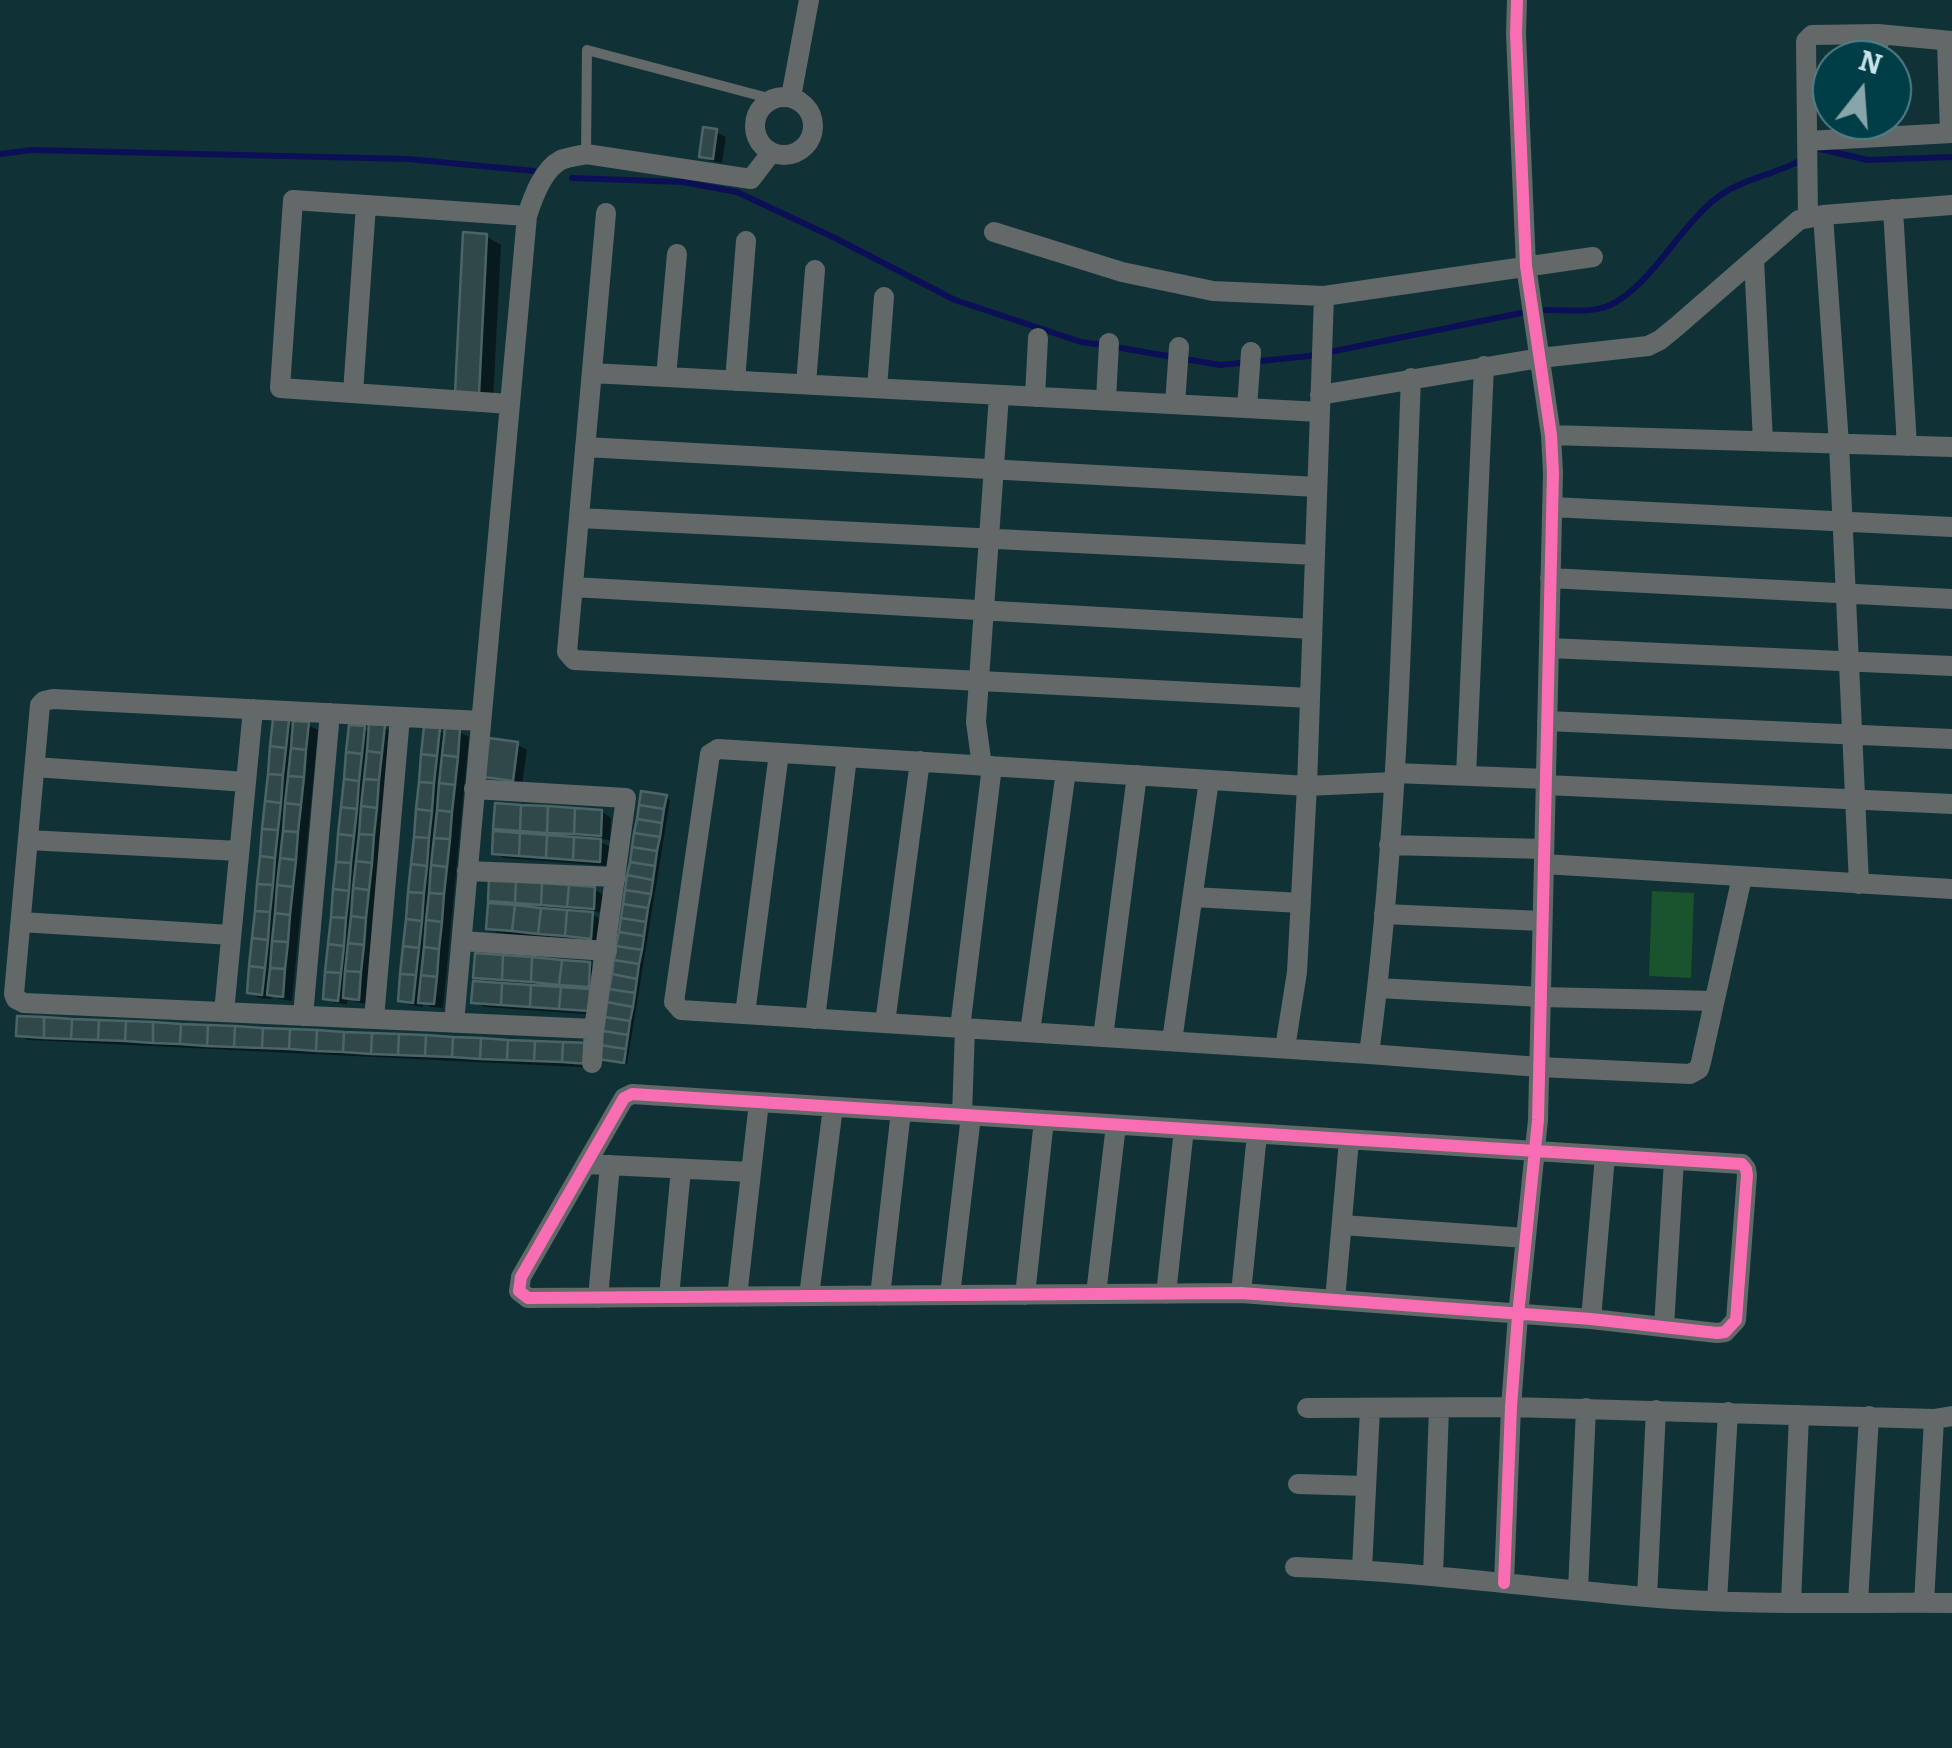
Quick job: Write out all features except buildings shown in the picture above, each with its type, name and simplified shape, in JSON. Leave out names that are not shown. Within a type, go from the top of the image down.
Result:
[{"type":"street","points":[[781,98],[807,107],[814,126],[808,144],[800,151],[781,155],[758,140],[754,121],[758,112],[781,98],[809,0]]},
{"type":"street","points":[[1504,1584],[1510,1407],[1535,1151],[1539,1067],[1552,507],[1551,434],[1526,266],[1517,0]]},
{"type":"street","points":[[1878,34],[1878,40]]},
{"type":"street","points":[[1859,884],[1839,444],[1807,141],[1806,41],[1812,35],[1878,34],[1950,42],[1951,133],[1912,130]]},
{"type":"street","points":[[1807,141],[1813,140]]},
{"type":"street","points":[[454,1023],[532,199],[560,160],[586,154],[751,180],[772,152]]},
{"type":"street","points":[[510,404],[280,388],[292,200],[528,216]]},
{"type":"street","points":[[592,373],[1247,408],[1320,403],[1410,378],[1648,346],[1676,327],[1799,220],[1952,204]]},
{"type":"street","points":[[354,393],[366,205]]},
{"type":"street","points":[[1893,209],[1907,446]]},
{"type":"street","points":[[606,213],[567,652],[574,660],[1310,698]]},
{"type":"street","points":[[994,232],[1122,272],[1213,291],[1324,296],[1593,256]]},
{"type":"street","points":[[735,380],[746,241]]},
{"type":"street","points":[[666,377],[677,254]]},
{"type":"street","points":[[1754,259],[1763,442]]},
{"type":"street","points":[[806,384],[815,270]]},
{"type":"street","points":[[877,388],[884,296]]},
{"type":"street","points":[[1286,1048],[1296,972],[1307,786],[1324,296]]},
{"type":"street","points":[[1035,396],[1038,338]]},
{"type":"street","points":[[1106,400],[1110,343]]},
{"type":"street","points":[[1175,404],[1179,348]]},
{"type":"street","points":[[1247,408],[1251,352]]},
{"type":"street","points":[[1466,776],[1484,366]]},
{"type":"street","points":[[1370,1054],[1394,778],[1410,378]]},
{"type":"street","points":[[950,1296],[966,1115],[962,1028],[987,766],[976,722],[999,394]]},
{"type":"street","points":[[1551,434],[1952,448]]},
{"type":"street","points":[[585,447],[1317,486]]},
{"type":"street","points":[[1552,507],[1952,527]]},
{"type":"street","points":[[579,518],[1315,555]]},
{"type":"street","points":[[1550,578],[1952,599]]},
{"type":"street","points":[[572,587],[1312,629]]},
{"type":"street","points":[[1549,648],[1952,666]]},
{"type":"street","points":[[481,720],[44,701],[40,705],[14,994],[24,1003],[594,1030]]},
{"type":"street","points":[[224,1012],[253,709]]},
{"type":"street","points":[[302,1016],[330,713]]},
{"type":"street","points":[[374,1019],[400,716]]},
{"type":"street","points":[[1547,721],[1952,739]]},
{"type":"street","points":[[1742,877],[1701,1062],[1695,1072],[1539,1067],[681,1010],[674,1002],[710,754],[718,748],[1307,786],[1466,776],[1952,804]]},
{"type":"street","points":[[746,1014],[778,752]]},
{"type":"street","points":[[815,1019],[847,757]]},
{"type":"street","points":[[885,1023],[920,762]]},
{"type":"street","points":[[34,767],[246,782]]},
{"type":"street","points":[[1030,1032],[1066,771]]},
{"type":"street","points":[[1102,1037],[1137,775]]},
{"type":"street","points":[[1172,1042],[1209,780]]},
{"type":"street","points":[[474,789],[626,798],[592,1063]]},
{"type":"street","points":[[28,840],[239,851]]},
{"type":"street","points":[[1389,845],[1742,877],[1952,889]]},
{"type":"street","points":[[467,870],[616,876]]},
{"type":"street","points":[[1192,897],[1300,902]]},
{"type":"street","points":[[1384,914],[1542,922]]},
{"type":"street","points":[[21,922],[232,935]]},
{"type":"street","points":[[462,941],[606,951]]},
{"type":"street","points":[[1378,988],[1714,1001]]},
{"type":"street","points":[[628,1096],[966,1115],[1742,1164],[1746,1175],[1736,1320],[1725,1332],[1241,1293],[528,1298],[519,1291],[520,1277],[628,1096]]},
{"type":"street","points":[[736,1297],[760,1102]]},
{"type":"street","points":[[810,1296],[833,1107]]},
{"type":"street","points":[[880,1296],[901,1111]]},
{"type":"street","points":[[1025,1295],[1044,1120]]},
{"type":"street","points":[[1096,1294],[1116,1125]]},
{"type":"street","points":[[1166,1294],[1184,1129]]},
{"type":"street","points":[[1241,1293],[1257,1134]]},
{"type":"street","points":[[1336,1300],[1349,1140]]},
{"type":"street","points":[[1591,1319],[1605,1156]]},
{"type":"street","points":[[1664,1327],[1674,1160]]},
{"type":"street","points":[[587,1164],[751,1172]]},
{"type":"street","points":[[598,1298],[610,1165]]},
{"type":"street","points":[[668,1298],[681,1168]]},
{"type":"street","points":[[1342,1226],[1526,1238]]},
{"type":"street","points":[[1306,1408],[1586,1408],[1943,1417],[1924,1603]]},
{"type":"street","points":[[1433,1576],[1439,1408]]},
{"type":"street","points":[[1578,1590],[1586,1408]]},
{"type":"street","points":[[1362,1569],[1370,1409]]},
{"type":"street","points":[[1647,1597],[1656,1410]]},
{"type":"street","points":[[1717,1602],[1728,1412]]},
{"type":"street","points":[[1791,1602],[1800,1415]]},
{"type":"street","points":[[1858,1602],[1869,1416]]},
{"type":"street","points":[[1298,1484],[1366,1486]]},
{"type":"street","points":[[1295,1567],[1362,1569],[1717,1602],[1952,1603]]},
{"type":"lane","points":[[586,154],[587,50],[781,98]]},
{"type":"green space","points":[[1652,891],[1694,893],[1691,978],[1649,976]]},
{"type":"waterway","points":[[1820,149],[1868,160],[1952,157]]},
{"type":"waterway","points":[[0,154],[32,150],[408,159],[534,171]]},
{"type":"waterway","points":[[1546,310],[1594,310],[1623,298],[1719,196],[1805,158]]},
{"type":"waterway","points":[[572,178],[683,182],[737,192],[955,300],[1081,342],[1103,345]]},
{"type":"waterway","points":[[1115,347],[1220,365],[1310,356],[1521,313]]},
{"type":"cycle path","points":[[1504,1583],[1511,1407],[1538,1120],[1553,473],[1526,266],[1517,0]]},
{"type":"cycle path","points":[[632,1094],[1742,1164],[1747,1175],[1736,1320],[1725,1332],[1717,1333],[1591,1319],[1241,1293],[528,1298],[519,1291],[521,1277],[624,1098],[632,1094]]}]
